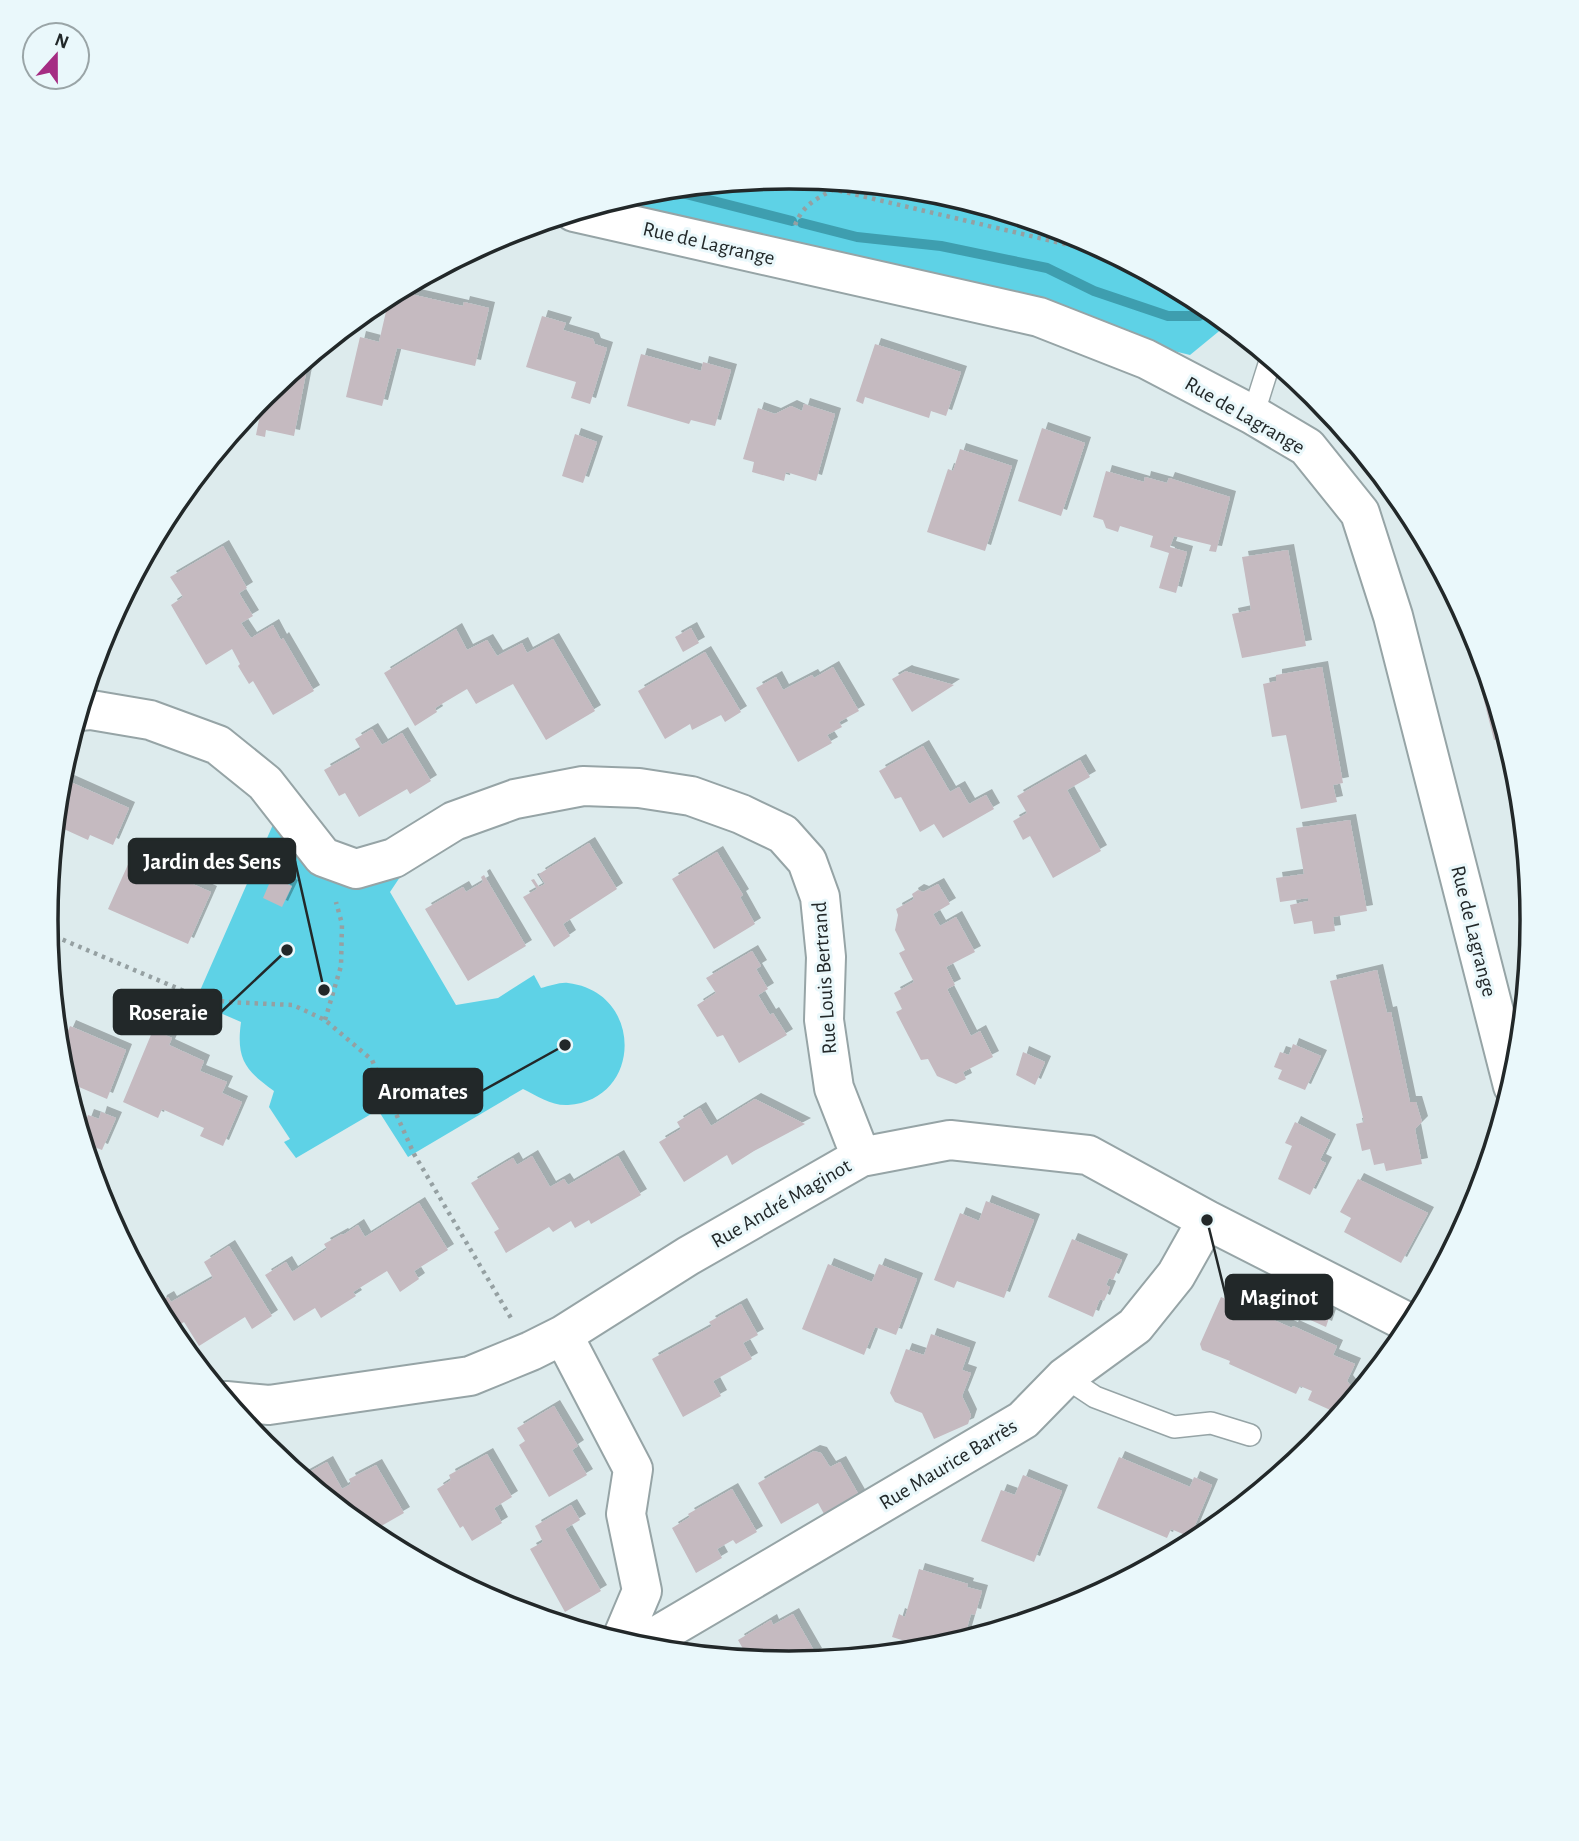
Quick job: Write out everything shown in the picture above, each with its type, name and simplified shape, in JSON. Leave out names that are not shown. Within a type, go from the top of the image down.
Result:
[{"type":"street","name":"Rue de Lagrange","points":[[593,216],[1039,317],[1146,359],[1253,415],[1307,447],[1360,513],[1393,616],[1507,1063]]},
{"type":"street","points":[[89,710],[150,720],[218,745],[265,783],[323,857]]},
{"type":"street","name":"Rue Louis Bertrand","points":[[323,857],[356,869],[394,858],[454,821],[515,799],[583,786],[639,788],[691,796],[741,814],[783,834],[807,861],[820,897],[826,957],[824,1020],[834,1088],[860,1157]]},
{"type":"street","name":"Rue André Maginot","points":[[238,1402],[269,1405],[470,1376],[547,1343],[688,1256],[860,1157],[950,1140],[1088,1155],[1207,1220],[1402,1320]]},
{"type":"street","name":"Rue Maurice Barrès","points":[[652,1639],[1023,1420],[1065,1377],[1135,1326],[1176,1275],[1207,1220]]},
{"type":"street","points":[[547,1343],[633,1469],[626,1514],[642,1591],[625,1633]]},
{"type":"lane","points":[[1253,415],[1268,367]]},
{"type":"lane","points":[[1065,1377],[1095,1397],[1174,1427],[1211,1423],[1250,1435]]},
{"type":"path","points":[[790,261],[794,227],[800,213],[833,190]]},
{"type":"path","points":[[841,190],[1075,246]]},
{"type":"path","points":[[323,857],[342,924],[341,966],[324,1020]]},
{"type":"path","points":[[58,938],[198,997],[227,1002],[293,1005],[324,1020],[372,1060],[414,1154],[547,1343]]},
{"type":"shaded area","points":[[790,189],[885,195],[979,214],[1070,244],[1113,264],[1196,312],[1221,330],[1190,355],[610,212],[694,195]]},
{"type":"shaded area","points":[[275,820],[402,874],[390,892],[456,1005],[498,998],[534,975],[541,988],[568,983],[593,991],[611,1005],[621,1024],[625,1046],[621,1067],[610,1085],[593,1099],[568,1105],[550,1102],[523,1089],[408,1157],[378,1110],[296,1158],[284,1142],[290,1139],[269,1107],[274,1091],[249,1070],[242,1055],[241,1022],[195,1002]]},
{"type":"building","points":[[412,294],[463,306],[464,302],[489,308],[475,366],[397,348],[382,406],[346,397],[360,337],[379,342],[386,310]]},
{"type":"building","points":[[542,316],[566,323],[563,330],[593,339],[595,344],[607,348],[590,404],[571,398],[576,382],[526,367]]},
{"type":"building","points":[[875,344],[961,372],[946,416],[931,411],[929,418],[865,397],[863,404],[856,401]]},
{"type":"building","points":[[641,354],[701,371],[703,362],[731,370],[715,426],[691,420],[689,424],[627,406]]},
{"type":"building","points":[[307,370],[294,436],[266,430],[265,437],[256,435],[260,416]]},
{"type":"building","points":[[804,404],[835,414],[816,481],[786,472],[784,481],[752,472],[754,462],[743,459],[758,408],[775,414],[791,406],[802,411]]},
{"type":"building","points":[[1042,428],[1085,443],[1061,516],[1018,501]]},
{"type":"building","points":[[575,434],[597,442],[583,483],[562,476]]},
{"type":"building","points":[[960,449],[1012,466],[985,551],[927,532],[948,469],[953,471]]},
{"type":"building","points":[[1106,471],[1144,482],[1145,477],[1167,483],[1169,478],[1230,497],[1216,552],[1209,551],[1211,545],[1174,536],[1170,547],[1187,552],[1176,593],[1159,588],[1169,553],[1150,547],[1153,536],[1120,526],[1118,532],[1106,528],[1103,520],[1093,517]]},
{"type":"building","points":[[223,546],[247,588],[239,593],[253,616],[241,623],[251,638],[273,625],[314,691],[273,715],[253,681],[249,684],[232,649],[206,665],[171,605],[183,597],[170,577]]},
{"type":"building","points":[[1288,550],[1306,646],[1242,658],[1232,614],[1251,610],[1242,557]]},
{"type":"building","points":[[691,628],[699,643],[683,652],[675,637]]},
{"type":"building","points":[[456,629],[467,650],[487,640],[497,656],[522,643],[527,653],[553,639],[595,711],[546,740],[513,684],[476,704],[467,689],[435,708],[437,712],[415,726],[384,673]]},
{"type":"building","points":[[705,652],[741,712],[725,722],[721,715],[692,730],[690,724],[665,739],[638,691]]},
{"type":"building","points":[[833,667],[859,711],[839,722],[842,727],[827,735],[832,743],[798,762],[756,688],[776,677],[783,690]]},
{"type":"building","points":[[1322,667],[1343,783],[1333,785],[1337,802],[1301,809],[1286,735],[1272,737],[1263,684],[1276,681],[1276,675]]},
{"type":"building","points":[[906,671],[954,685],[912,712],[892,679]]},
{"type":"building","points":[[1479,681],[1482,685],[1498,739],[1494,740]]},
{"type":"building","points":[[372,729],[382,745],[402,733],[431,781],[410,794],[407,789],[359,817],[345,793],[339,796],[324,770],[361,749],[355,739]]},
{"type":"building","points":[[923,746],[950,792],[959,787],[969,804],[986,795],[994,809],[943,838],[934,824],[920,832],[901,797],[895,799],[879,771]]},
{"type":"building","points":[[1080,760],[1090,777],[1067,790],[1101,851],[1053,878],[1030,836],[1023,840],[1013,821],[1027,813],[1017,796]]},
{"type":"building","points":[[71,782],[129,808],[113,845],[90,835],[88,840],[64,829]]},
{"type":"building","points":[[1350,820],[1367,911],[1333,917],[1335,931],[1314,934],[1312,921],[1294,924],[1290,905],[1308,901],[1308,898],[1280,902],[1276,878],[1304,874],[1296,828]]},
{"type":"building","points":[[589,843],[617,889],[563,924],[570,936],[554,947],[523,897],[537,889],[531,880],[534,879],[539,887],[545,884],[539,874]]},
{"type":"building","points":[[135,849],[159,860],[156,868],[211,892],[188,944],[108,909]]},
{"type":"building","points":[[717,852],[743,895],[740,897],[755,924],[714,949],[672,879]]},
{"type":"building","points":[[484,875],[526,946],[468,981],[425,909],[463,887],[466,892],[483,882],[481,877]]},
{"type":"building","points":[[272,877],[292,886],[282,907],[263,898]]},
{"type":"building","points":[[938,884],[950,904],[933,914],[940,926],[956,917],[975,952],[946,967],[955,985],[947,989],[971,1036],[980,1031],[993,1057],[963,1072],[966,1079],[956,1084],[937,1076],[928,1059],[921,1060],[896,1012],[902,1009],[894,993],[914,982],[899,953],[905,950],[895,930],[898,915],[896,909],[914,899],[912,894],[918,890],[923,892]]},
{"type":"building","points":[[752,951],[761,966],[756,969],[768,989],[758,995],[787,1035],[739,1063],[723,1035],[717,1037],[697,1005],[716,993],[706,978]]},
{"type":"building","points":[[1377,970],[1387,1013],[1391,1012],[1410,1102],[1416,1102],[1422,1122],[1415,1129],[1422,1164],[1386,1171],[1384,1163],[1374,1165],[1370,1149],[1362,1151],[1356,1124],[1364,1122],[1330,981]]},
{"type":"building","points":[[70,1026],[126,1050],[107,1099],[77,1086],[67,1033]]},
{"type":"building","points":[[153,1030],[172,1038],[169,1045],[204,1061],[200,1071],[227,1082],[222,1093],[242,1102],[223,1146],[200,1136],[204,1128],[162,1109],[158,1118],[123,1102]]},
{"type":"building","points":[[1293,1044],[1321,1056],[1305,1090],[1278,1079],[1282,1070],[1274,1067],[1280,1052],[1289,1055]]},
{"type":"building","points":[[1023,1052],[1045,1062],[1035,1085],[1016,1075]]},
{"type":"building","points":[[755,1099],[805,1124],[732,1165],[727,1155],[684,1182],[659,1142],[681,1129],[677,1122],[700,1108],[711,1126]]},
{"type":"building","points":[[101,1112],[116,1118],[102,1150],[94,1147],[86,1120],[88,1115],[99,1119]]},
{"type":"building","points":[[1295,1122],[1330,1140],[1320,1160],[1326,1163],[1310,1195],[1278,1179],[1292,1146],[1285,1143]]},
{"type":"building","points":[[532,1156],[550,1187],[564,1179],[568,1185],[618,1156],[641,1195],[591,1224],[589,1220],[575,1228],[571,1221],[553,1232],[549,1227],[506,1253],[494,1232],[499,1229],[471,1183],[513,1158],[517,1165]]},
{"type":"building","points":[[1358,1179],[1428,1213],[1401,1263],[1344,1232],[1351,1218],[1340,1212]]},
{"type":"building","points":[[986,1201],[1034,1220],[1004,1298],[957,1281],[954,1288],[934,1280],[960,1213],[979,1221]]},
{"type":"building","points":[[419,1203],[448,1250],[414,1271],[419,1279],[400,1292],[387,1271],[353,1292],[356,1296],[321,1318],[315,1308],[294,1321],[265,1275],[286,1262],[292,1272],[327,1249],[324,1244],[358,1225],[365,1237]]},
{"type":"building","points":[[1072,1239],[1122,1260],[1113,1280],[1109,1278],[1106,1285],[1110,1287],[1104,1301],[1100,1299],[1093,1317],[1048,1297]]},
{"type":"building","points":[[229,1246],[272,1316],[252,1329],[245,1317],[199,1346],[184,1322],[180,1325],[164,1299],[168,1297],[171,1302],[213,1278],[204,1262]]},
{"type":"building","points":[[828,1264],[872,1282],[879,1264],[917,1279],[896,1335],[875,1327],[864,1355],[802,1329]]},
{"type":"building","points":[[1221,1297],[1337,1346],[1333,1355],[1355,1364],[1347,1381],[1352,1388],[1332,1411],[1308,1400],[1312,1391],[1300,1386],[1296,1394],[1202,1350],[1200,1344]]},
{"type":"building","points":[[741,1304],[758,1335],[743,1343],[752,1359],[713,1381],[721,1396],[683,1417],[652,1359],[712,1326],[709,1322]]},
{"type":"building","points":[[1311,1307],[1330,1315],[1326,1327],[1306,1318]]},
{"type":"building","points":[[931,1334],[970,1348],[962,1370],[971,1373],[962,1396],[971,1415],[968,1424],[934,1439],[922,1413],[895,1402],[890,1393],[906,1349],[924,1355]]},
{"type":"building","points":[[554,1406],[578,1446],[572,1450],[587,1475],[549,1497],[519,1445],[525,1441],[517,1428]]},
{"type":"building","points":[[814,1451],[821,1453],[830,1467],[840,1462],[864,1504],[829,1523],[818,1503],[781,1524],[758,1483]]},
{"type":"building","points":[[487,1454],[512,1497],[494,1508],[502,1523],[472,1541],[463,1526],[460,1528],[437,1489],[451,1480],[449,1475]]},
{"type":"building","points":[[1119,1457],[1190,1487],[1194,1477],[1212,1485],[1192,1531],[1186,1535],[1171,1529],[1167,1538],[1097,1508]]},
{"type":"building","points":[[327,1462],[342,1489],[351,1484],[349,1479],[376,1465],[404,1513],[380,1527],[309,1472]]},
{"type":"building","points":[[1023,1475],[1062,1491],[1034,1562],[981,1541],[1001,1490],[1015,1495]]},
{"type":"building","points":[[732,1489],[757,1532],[736,1544],[733,1540],[717,1549],[722,1558],[696,1573],[672,1528],[690,1517],[688,1514]]},
{"type":"building","points":[[571,1505],[580,1520],[565,1529],[601,1591],[565,1612],[530,1549],[543,1542],[535,1526]]},
{"type":"building","points":[[919,1569],[982,1591],[975,1615],[971,1614],[966,1630],[909,1642],[892,1637],[899,1614],[905,1617]]},
{"type":"building","points":[[793,1614],[815,1651],[744,1651],[738,1640],[771,1620],[773,1625]]},
{"type":"waterway","points":[[691,195],[792,221]]},
{"type":"waterway","points":[[802,223],[857,237],[941,246],[1047,268],[1094,291],[1168,316],[1200,315]]},
{"type":"place","name":"Roseraie","points":[[287,950]]},
{"type":"place","name":"Jardin des Sens","points":[[324,990]]},
{"type":"place","name":"Aromates","points":[[565,1045]]},
{"type":"place","name":"Maginot","points":[[1207,1220]]}]
